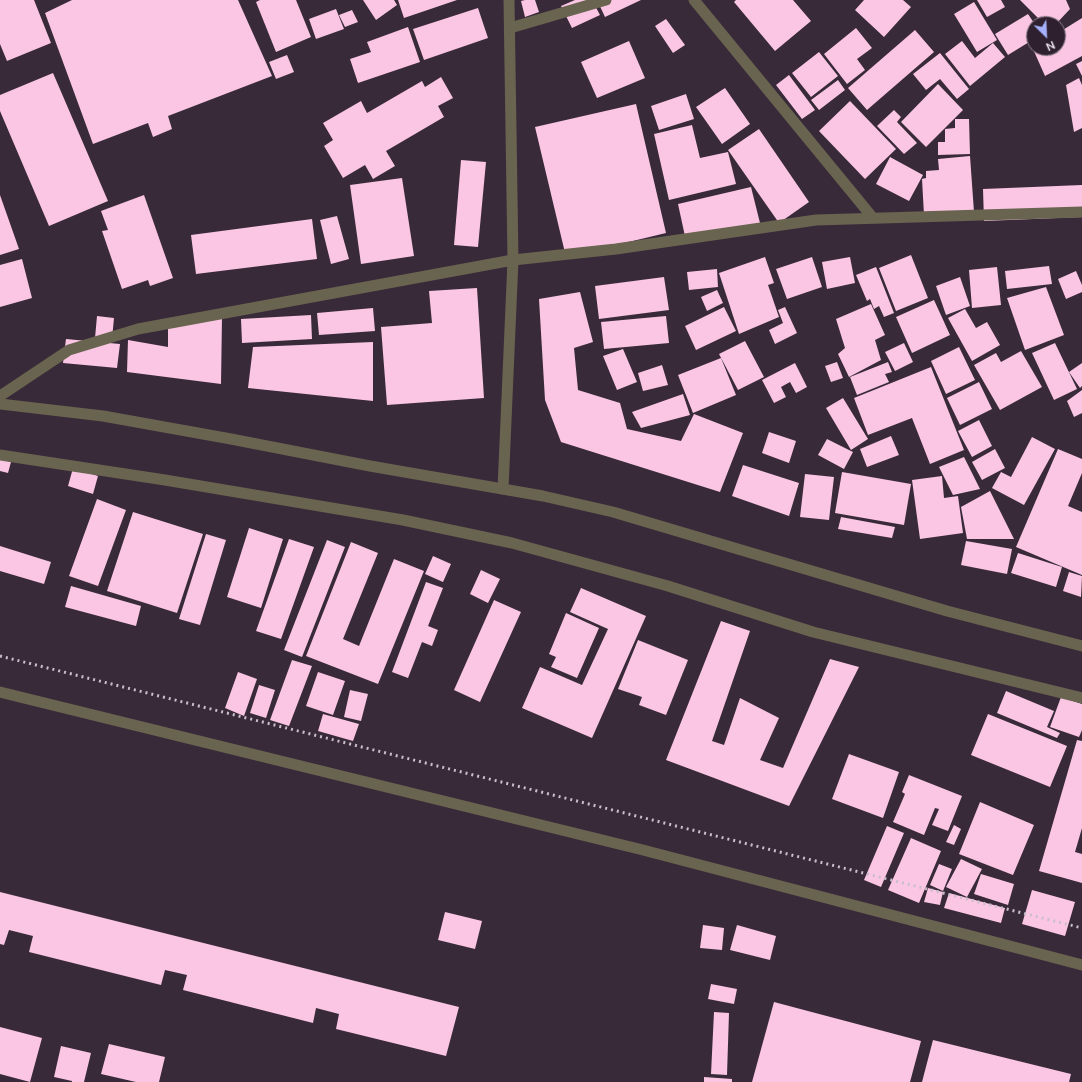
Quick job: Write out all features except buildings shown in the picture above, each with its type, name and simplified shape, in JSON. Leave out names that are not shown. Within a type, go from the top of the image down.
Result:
[{"type":"street","points":[[503,489],[513,260],[509,0]]},
{"type":"street","points":[[510,28],[606,0]]},
{"type":"street","points":[[694,0],[873,218]]},
{"type":"street","points":[[0,396],[69,350],[138,329],[513,260],[616,249],[816,220],[1082,212]]},
{"type":"street","points":[[0,404],[103,416],[370,466],[543,496],[613,512],[947,611],[1082,646]]},
{"type":"street","points":[[0,455],[157,479],[403,520],[512,543],[668,586],[813,632],[1082,698]]},
{"type":"street","points":[[0,692],[643,850],[1082,965]]},
{"type":"railway","points":[[0,656],[1082,928]]}]
